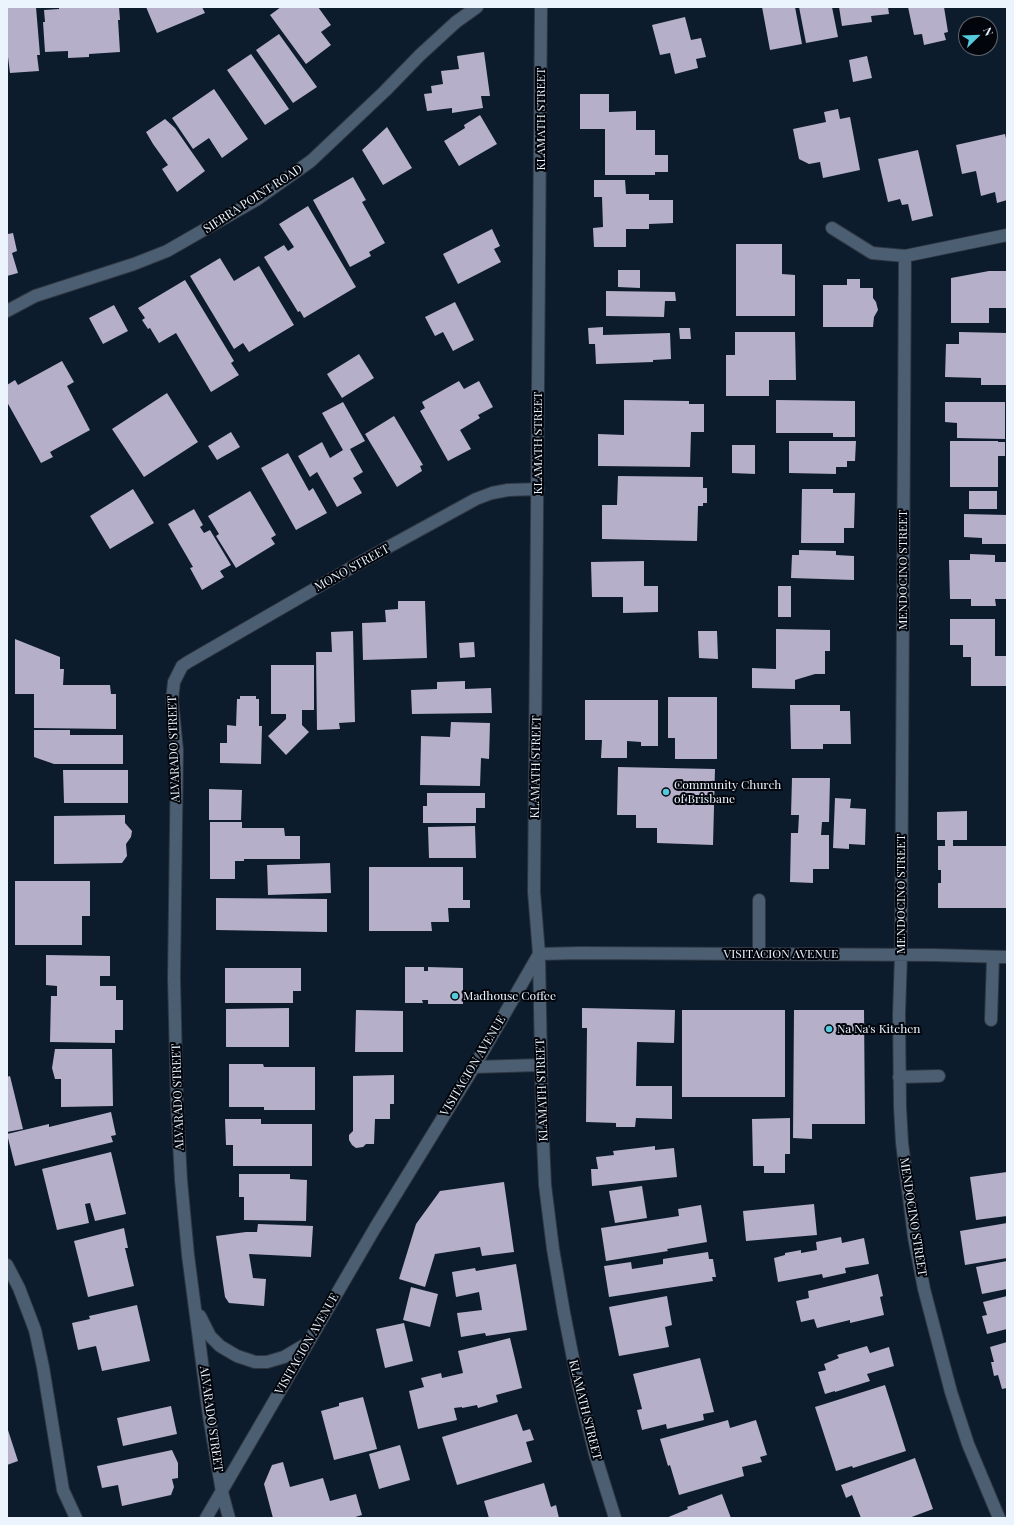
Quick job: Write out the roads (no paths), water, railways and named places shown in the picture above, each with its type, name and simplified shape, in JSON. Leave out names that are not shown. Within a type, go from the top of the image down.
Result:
[{"type":"street","name":"SIERRA POINT ROAD","points":[[7,311],[35,296],[134,264],[167,251],[256,200],[311,161],[380,96],[420,55],[456,22],[477,7]]},
{"type":"street","name":"KLAMATH STREET","points":[[541,7],[534,892],[539,954],[540,1066],[545,1185],[553,1249],[578,1384],[595,1454],[615,1518]]},
{"type":"street","points":[[832,228],[872,253],[905,256],[1007,235]]},
{"type":"street","name":"MENDOCINO STREET","points":[[905,256],[899,1077],[902,1143],[914,1237],[924,1289],[951,1392],[963,1429],[985,1487],[999,1518]]},
{"type":"street","name":"MONO STREET","points":[[177,674],[182,666],[230,637],[361,562],[476,499],[492,493],[508,490],[538,489]]},
{"type":"street","name":"ALVARADO STREET","points":[[177,674],[174,682],[172,700],[176,750],[174,978],[177,1104],[181,1180],[188,1255],[209,1416],[222,1492],[230,1518]]},
{"type":"street","points":[[759,900],[759,954]]},
{"type":"street","name":"VISITACION AVENUE","points":[[206,1518],[307,1343],[375,1228],[474,1067],[539,954],[759,954],[1007,957]]},
{"type":"street","points":[[991,1020],[993,957]]},
{"type":"street","points":[[474,1067],[540,1066]]},
{"type":"street","points":[[899,1077],[938,1076]]},
{"type":"street","points":[[7,1266],[19,1288],[35,1330],[43,1367],[63,1490],[76,1518]]},
{"type":"street","points":[[195,1303],[202,1322],[210,1336],[220,1346],[237,1356],[255,1362],[267,1362],[284,1357],[307,1343]]},
{"type":"place","name":"Community Church of Brisbane","points":[[666,792]]},
{"type":"place","name":"Madhouse Coffee","points":[[455,996]]},
{"type":"place","name":"Na Na's Kitchen","points":[[829,1029]]}]
